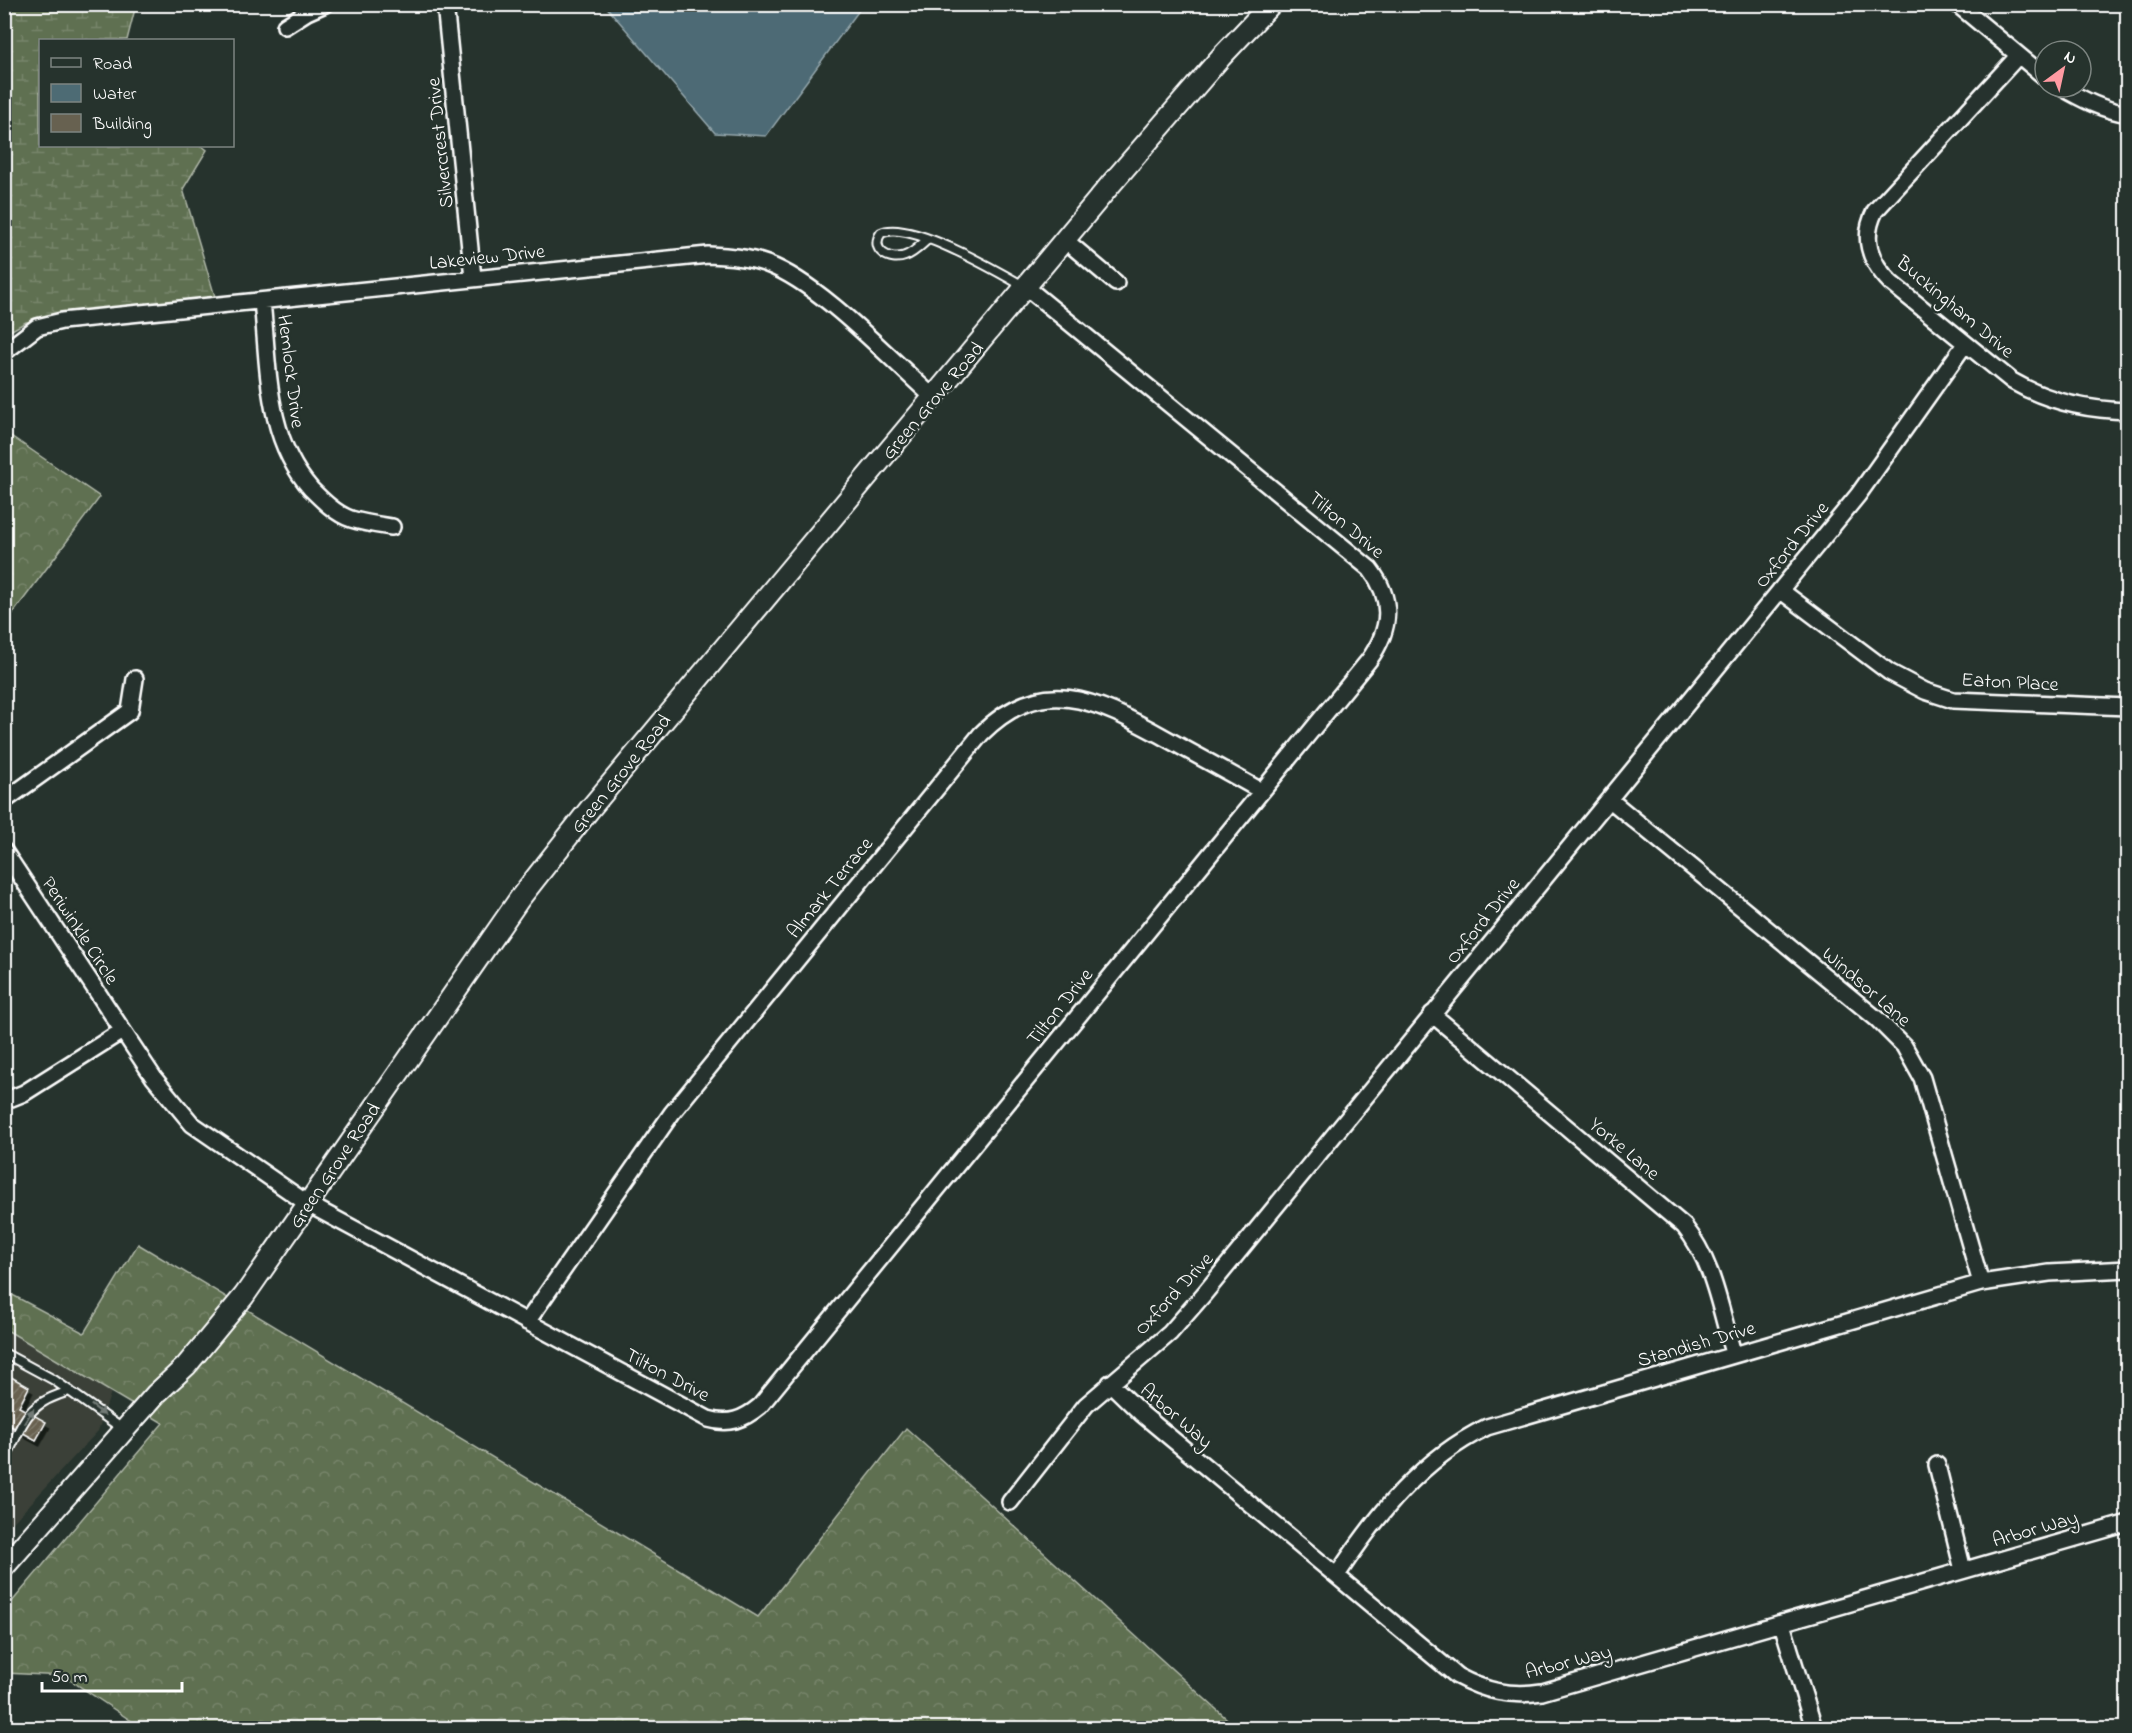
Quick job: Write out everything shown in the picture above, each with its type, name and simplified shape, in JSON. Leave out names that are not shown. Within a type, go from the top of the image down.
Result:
[{"type":"street","points":[[285,26],[325,4]]},
{"type":"street","name":"Silvercrest Drive","points":[[446,4],[473,278]]},
{"type":"street","name":"Green Grove Road","points":[[7,1559],[186,1366],[244,1296],[520,898],[589,810],[1065,240],[1215,64],[1271,4]]},
{"type":"street","points":[[1957,4],[2033,68]]},
{"type":"street","name":"Buckingham Drive","points":[[2018,56],[1875,211],[1867,235],[1867,248],[1884,277],[1965,344],[2031,392],[2065,404],[2101,410],[2127,411]]},
{"type":"street","points":[[2080,99],[2110,111],[2127,114]]},
{"type":"street","points":[[1065,240],[1116,283]]},
{"type":"street","name":"Lakeview Drive","points":[[7,350],[37,327],[62,321],[708,255],[750,259],[781,270],[809,287],[933,397]]},
{"type":"street","name":"Tilton Drive","points":[[308,1204],[708,1419],[734,1421],[747,1417],[760,1406],[1381,644],[1388,613],[1386,597],[1380,582],[1370,569],[1026,287]]},
{"type":"street","name":"Hemlock Drive","points":[[262,301],[275,421],[290,462],[320,498],[335,510],[351,519],[392,527]]},
{"type":"street","name":"Oxford Drive","points":[[1010,1502],[1086,1405],[1170,1333],[1858,495],[1965,344]]},
{"type":"street","name":"Eaton Place","points":[[1780,590],[1889,672],[1925,691],[1953,700],[2127,707]]},
{"type":"street","points":[[4,801],[130,711],[135,679]]},
{"type":"street","name":"Almark Terrace","points":[[527,1322],[672,1113],[973,743],[996,719],[1012,708],[1034,700],[1064,697],[1096,703],[1261,791]]},
{"type":"street","name":"Windsor Lane","points":[[1609,799],[1882,1023],[1904,1046],[1928,1094],[1981,1283]]},
{"type":"street","name":"Periwinkle Circle","points":[[4,851],[154,1078],[192,1124],[308,1204]]},
{"type":"street","name":"Yorke Lane","points":[[1432,1014],[1684,1226],[1699,1247],[1711,1273],[1733,1353]]},
{"type":"street","points":[[4,1101],[24,1093],[122,1031]]},
{"type":"street","name":"Standish Drive","points":[[1337,1575],[1357,1544],[1408,1483],[1436,1456],[1466,1437],[1508,1419],[1981,1283],[2049,1273],[2127,1269]]},
{"type":"street","name":"Arbor Way","points":[[1110,1383],[1142,1414],[1457,1676],[1477,1687],[1498,1693],[1525,1695],[1542,1692],[2127,1523]]},
{"type":"street","points":[[1937,1465],[1964,1570]]},
{"type":"street","points":[[1782,1624],[1814,1728]]},
{"type":"lane","points":[[928,239],[909,255],[897,259],[885,255],[879,250],[877,244],[878,237],[887,230],[899,229],[928,239],[955,249],[1026,287]]},
{"type":"lane","points":[[4,1353],[70,1391],[124,1431]]},
{"type":"lane","points":[[4,1461],[34,1407],[47,1398],[70,1391]]},
{"type":"shaded area","points":[[5,1329],[111,1392],[98,1431],[5,1531]]},
{"type":"green space","points":[[5,5],[136,5],[127,39],[39,39],[39,147],[203,147],[207,150],[183,189],[216,300],[26,322],[5,334]]},
{"type":"green space","points":[[5,432],[100,497],[5,624],[4,623]]},
{"type":"green space","points":[[138,1244],[758,1617],[906,1428],[1237,1728],[142,1728],[64,1676],[5,1673],[5,1610],[163,1423],[5,1329],[5,1291],[84,1333]]},
{"type":"water","points":[[604,4],[863,5],[766,136],[715,133]]},
{"type":"building","points":[[4,1373],[29,1387],[19,1407],[46,1422],[36,1440],[9,1425],[4,1433]]}]
